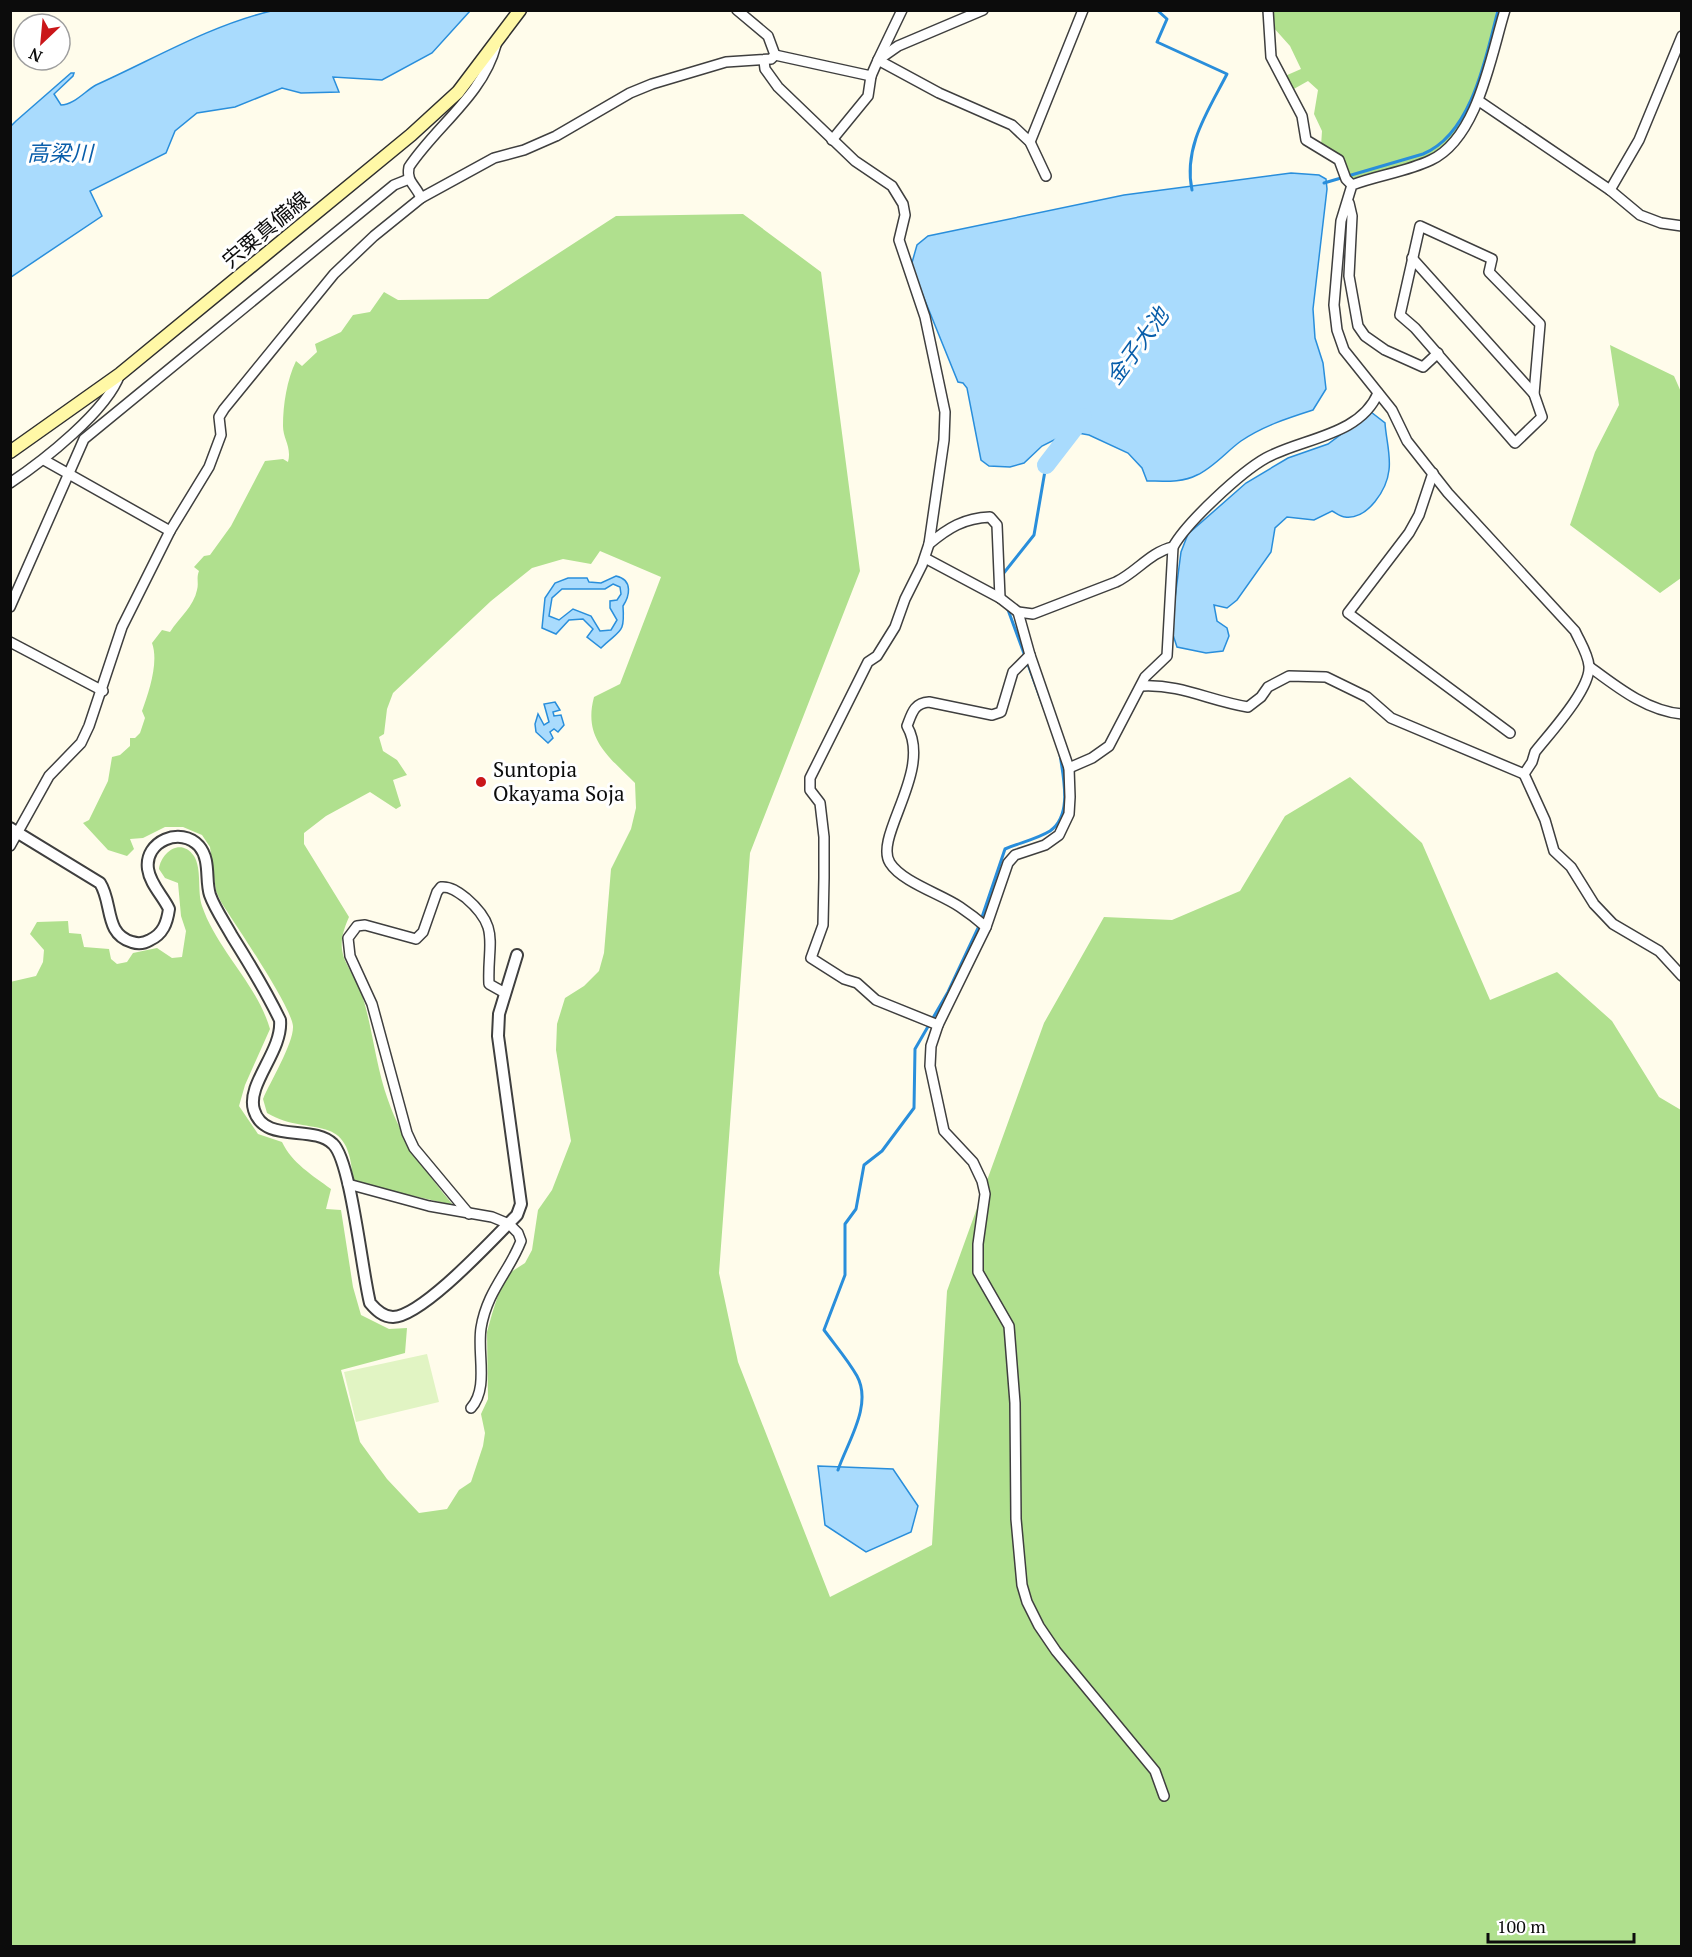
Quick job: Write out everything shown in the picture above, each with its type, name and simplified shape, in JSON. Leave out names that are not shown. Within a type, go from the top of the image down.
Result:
[{"type":"main road","name":"宍粟真備線","points":[[10,452],[120,374],[411,135],[458,92],[520,10]]},
{"type":"street","points":[[737,10],[768,36],[775,55]]},
{"type":"street","points":[[832,140],[868,96],[871,76],[902,10]]},
{"type":"street","points":[[878,60],[898,46],[926,32],[983,10]]},
{"type":"street","points":[[1030,142],[1083,10]]},
{"type":"street","points":[[1268,10],[1271,57],[1302,116],[1306,140],[1339,160],[1346,179],[1352,185]]},
{"type":"street","points":[[1352,185],[1410,169],[1444,153],[1479,101],[1504,11]]},
{"type":"street","points":[[1610,190],[1639,140],[1682,36]]},
{"type":"street","points":[[421,198],[409,179],[409,166],[465,101],[485,72],[497,43]]},
{"type":"street","points":[[10,846],[14,830],[49,776],[81,742],[103,691],[122,627],[170,531],[209,467],[221,435],[219,417],[334,274],[374,236],[421,198],[494,158],[524,150],[556,136],[645,87],[726,62],[764,61],[775,55],[871,76]]},
{"type":"street","points":[[878,60],[939,93],[1004,119],[1030,142],[1046,176]]},
{"type":"street","points":[[764,61],[765,69],[778,87],[855,161],[892,186],[903,204],[905,215],[900,240],[925,316],[945,412],[944,440],[925,558],[905,599],[895,627],[877,656],[868,662],[810,778],[810,790],[819,802],[824,868],[823,924],[811,958],[844,979],[857,983],[876,999],[938,1025]]},
{"type":"street","points":[[1479,101],[1610,190],[1640,215],[1660,223],[1682,226]]},
{"type":"street","points":[[10,607],[84,440],[394,185],[409,179]]},
{"type":"street","points":[[1352,185],[1349,203],[1341,221],[1334,305],[1336,330],[1344,350],[1392,410],[1407,441],[1448,493],[1575,631],[1590,667],[1649,705],[1669,713],[1682,714]]},
{"type":"street","points":[[1349,203],[1352,216],[1349,276],[1358,326],[1365,336],[1386,350],[1423,367],[1438,353]]},
{"type":"street","points":[[1412,258],[1534,394],[1542,417],[1515,443],[1438,353],[1400,315],[1412,258],[1420,226],[1492,259],[1489,272],[1540,324],[1534,394]]},
{"type":"street","points":[[10,483],[44,460],[100,405],[117,383],[120,374]]},
{"type":"street","points":[[1069,768],[1092,758],[1109,746],[1145,677],[1167,656],[1173,547],[1196,516],[1264,459],[1344,428],[1374,404],[1378,393]]},
{"type":"street","points":[[44,460],[170,531]]},
{"type":"street","points":[[1433,473],[1419,515],[1409,533],[1348,613],[1510,733]]},
{"type":"street","points":[[929,544],[948,528],[974,517],[990,517],[997,525],[1000,598]]},
{"type":"street","points":[[925,558],[1000,598],[1018,612],[1033,614],[1093,592],[1128,576],[1158,550],[1173,547]]},
{"type":"street","points":[[1018,612],[1030,655],[1069,768],[1069,814],[1059,836],[1045,845],[1015,855],[1008,863],[986,927],[938,1025],[931,1046],[930,1066],[944,1131],[973,1162],[982,1181],[984,1204],[978,1244],[978,1272],[1009,1326],[1014,1403],[1016,1519],[1022,1585],[1039,1626],[1155,1771],[1164,1796]]},
{"type":"street","points":[[10,642],[103,691]]},
{"type":"street","points":[[986,927],[960,907],[902,874],[890,862],[886,853],[892,827],[910,783],[915,745],[908,726],[914,708],[920,703],[929,702],[992,715],[1001,712],[1013,672],[1030,655]]},
{"type":"street","points":[[1524,774],[1535,752],[1581,692],[1590,667]]},
{"type":"street","points":[[1142,686],[1178,687],[1223,703],[1248,707],[1261,698],[1268,687],[1289,676],[1326,677],[1366,697],[1391,718],[1524,774],[1545,820],[1554,851],[1571,867],[1594,904],[1613,924],[1659,951],[1682,976]]},
{"type":"street","points":[[14,830],[100,883],[106,892],[111,923],[116,933],[124,940],[136,944],[148,942],[157,936],[164,929],[168,917],[169,909],[152,882],[148,868],[153,850],[163,840],[172,837],[182,837],[199,846],[206,862],[210,895],[280,1020],[278,1043],[254,1094],[253,1108],[261,1123],[271,1129],[324,1138],[334,1144],[342,1159],[348,1184],[370,1303],[382,1314],[390,1317],[405,1314],[422,1305],[509,1224],[517,1215],[521,1204],[498,1036],[499,1014],[517,955]]},
{"type":"street","points":[[468,1214],[414,1148],[406,1133],[372,1004],[350,956],[348,938],[357,926],[365,925],[416,939],[423,932],[437,892],[446,886],[463,895],[486,917],[490,946],[489,984],[505,993]]},
{"type":"street","points":[[348,1184],[468,1214],[492,1217],[509,1224],[518,1233],[521,1241],[496,1285],[483,1316],[480,1331],[481,1386],[479,1400],[471,1408]]},
{"type":"green space","points":[[1273,11],[1496,11],[1490,48],[1478,90],[1459,129],[1446,144],[1432,154],[1352,180],[1321,146],[1322,131],[1314,114],[1318,90],[1308,81],[1292,90],[1285,76],[1301,69],[1290,46],[1273,27]]},
{"type":"green space","points":[[743,214],[821,272],[860,571],[750,853],[719,1273],[738,1362],[830,1597],[932,1545],[947,1291],[1044,1023],[1104,917],[1172,920],[1240,891],[1285,816],[1350,777],[1422,843],[1490,1000],[1557,972],[1612,1021],[1659,1097],[1681,1110],[1681,1946],[11,1946],[10,982],[36,976],[43,962],[44,950],[30,934],[37,922],[68,921],[69,933],[81,934],[84,947],[109,949],[111,959],[117,964],[127,962],[133,953],[157,948],[172,958],[182,957],[186,931],[181,916],[178,883],[165,878],[159,869],[163,857],[172,849],[183,848],[189,850],[194,856],[198,867],[202,906],[209,922],[256,997],[270,1029],[245,1085],[239,1106],[258,1134],[282,1142],[297,1162],[331,1189],[326,1209],[341,1210],[353,1287],[361,1315],[389,1329],[407,1328],[405,1353],[341,1370],[360,1442],[387,1479],[419,1513],[447,1509],[459,1490],[471,1482],[483,1446],[485,1433],[481,1414],[488,1399],[487,1332],[501,1286],[511,1272],[525,1263],[532,1250],[538,1210],[552,1190],[571,1141],[556,1050],[557,1024],[565,998],[584,986],[599,971],[604,953],[611,869],[631,829],[636,808],[635,783],[600,745],[592,724],[591,711],[594,697],[620,684],[661,577],[600,551],[591,564],[563,559],[532,568],[491,601],[393,693],[387,709],[384,734],[379,737],[383,751],[397,760],[407,775],[393,780],[401,806],[396,809],[370,792],[326,816],[304,833],[304,844],[349,917],[344,931],[342,952],[363,998],[380,1075],[394,1115],[416,1155],[453,1205],[353,1182],[350,1159],[345,1144],[336,1135],[326,1130],[283,1120],[267,1113],[263,1099],[286,1052],[293,1026],[283,1001],[221,902],[216,891],[210,847],[202,835],[183,827],[165,827],[143,838],[130,839],[134,849],[127,856],[108,850],[83,823],[89,820],[108,781],[112,757],[120,755],[130,746],[130,738],[135,738],[140,733],[145,718],[142,711],[154,668],[152,643],[162,630],[170,632],[190,607],[198,587],[199,571],[194,567],[204,556],[210,555],[231,526],[265,461],[283,459],[288,462],[289,452],[283,426],[284,409],[288,384],[296,361],[302,366],[317,352],[315,344],[341,332],[353,315],[370,312],[384,292],[398,300],[488,299],[616,216]]},
{"type":"green space","points":[[1610,345],[1674,376],[1681,392],[1681,578],[1660,593],[1570,525],[1595,452],[1619,405]]},
{"type":"green space","points":[[427,1354],[439,1402],[356,1422],[344,1372]]},
{"type":"water","name":"高梁川","points":[[271,11],[470,11],[432,53],[382,80],[333,77],[339,92],[301,93],[282,88],[235,107],[197,113],[175,131],[166,153],[90,191],[102,216],[11,277],[10,127],[71,73],[74,73],[73,76],[54,94],[61,105],[75,100],[96,85],[204,34]]},
{"type":"water","points":[[1291,173],[1319,175],[1326,179],[1327,189],[1313,309],[1315,338],[1323,363],[1326,389],[1313,410],[1258,431],[1241,441],[1203,472],[1191,478],[1179,480],[1147,481],[1142,468],[1128,453],[1089,435],[1078,433],[1058,438],[1042,446],[1024,463],[1010,467],[989,466],[981,460],[967,388],[963,383],[958,382],[911,266],[917,245],[928,236],[1124,195]]},
{"type":"water","points":[[1371,412],[1385,423],[1389,459],[1385,486],[1375,502],[1361,514],[1353,517],[1343,517],[1332,511],[1314,520],[1287,517],[1275,528],[1271,552],[1237,600],[1227,608],[1214,605],[1217,621],[1227,628],[1229,636],[1223,651],[1206,653],[1177,647],[1171,629],[1181,552],[1188,534],[1246,483],[1288,458],[1328,444]]},
{"type":"water","points":[[616,576],[626,581],[629,589],[623,606],[622,627],[601,648],[587,637],[593,629],[583,619],[569,620],[556,634],[542,628],[545,598],[555,583],[568,578],[587,578],[589,582],[601,583]],"holes":[[[613,584],[620,587],[621,594],[617,600],[610,601],[610,608],[617,620],[611,630],[600,631],[591,616],[573,609],[559,620],[549,616],[552,598],[562,589],[605,589]]]},
{"type":"water","points":[[555,702],[560,710],[553,712],[554,716],[561,715],[564,725],[558,732],[554,729],[550,732],[553,738],[548,743],[536,732],[535,724],[538,714],[544,725],[549,722],[544,704]]},
{"type":"water","points":[[818,1466],[893,1469],[918,1506],[911,1532],[866,1552],[825,1525]]},
{"type":"waterway","points":[[1157,10],[1167,19],[1157,42],[1227,74],[1205,116],[1194,144],[1190,174],[1192,190]]},
{"type":"waterway","points":[[1324,183],[1423,154],[1440,144],[1454,130],[1474,92],[1498,10]]},
{"type":"waterway","name":"金子大池","points":[[1046,465],[1083,417]]},
{"type":"waterway","points":[[1003,574],[1034,535],[1046,465]]},
{"type":"waterway","points":[[1007,607],[1044,708]]},
{"type":"waterway","points":[[838,1470],[857,1424],[862,1399],[857,1376],[824,1330],[845,1275],[845,1224],[856,1209],[864,1165],[882,1151],[914,1108],[915,1049],[948,992],[979,926],[1005,849],[1050,831],[1062,815],[1065,795],[1060,754]]},
{"type":"place","name":"Suntopia Okayama Soja","points":[[481,782]]}]
